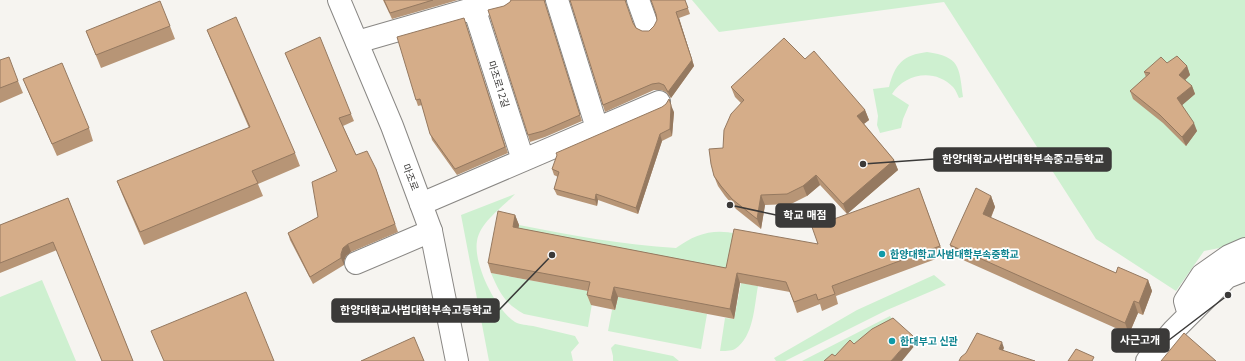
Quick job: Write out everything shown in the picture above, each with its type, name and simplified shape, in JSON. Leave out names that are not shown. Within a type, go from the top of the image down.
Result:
[{"type":"street","name":"마조로","points":[[339,0],[392,126],[431,232],[457,361]]},
{"type":"street","points":[[357,42],[503,0]]},
{"type":"street","points":[[557,0],[597,128]]},
{"type":"street","points":[[638,0],[647,25]]},
{"type":"street","name":"마조로12길","points":[[474,8],[523,160]]},
{"type":"street","points":[[421,204],[659,102]]},
{"type":"street","points":[[356,263],[431,232]]},
{"type":"street","points":[[1189,315],[1185,301],[1202,275],[1229,256],[1245,249]]},
{"type":"street","points":[[1147,361],[1189,315],[1227,277],[1245,270]]},
{"type":"green space","points":[[692,0],[1245,0],[1245,243],[1204,251],[1176,291],[1096,239],[944,2],[719,32]]},
{"type":"green space","points":[[927,52],[946,57],[952,60],[956,65],[959,70],[963,97],[959,98],[953,87],[938,77],[929,75],[904,81],[892,94],[909,105],[901,128],[880,133],[877,125],[878,116],[873,89],[889,87],[894,72],[901,62],[906,58],[919,53]]},
{"type":"green space","points":[[515,194],[487,221],[479,234],[477,251],[482,274],[500,308],[515,322],[575,336],[579,343],[571,352],[573,361],[489,361],[461,215]]},
{"type":"green space","points":[[519,225],[617,242],[676,248],[690,239],[713,232],[729,232],[737,234],[729,278],[517,238]]},
{"type":"green space","points":[[491,273],[594,292],[588,327],[524,314],[507,302]]},
{"type":"green space","points":[[934,275],[946,285],[887,310],[785,361],[776,361],[774,358],[857,310]]},
{"type":"green space","points":[[42,280],[76,361],[0,361],[0,297]]},
{"type":"green space","points":[[741,283],[758,286],[750,329],[746,337],[735,349],[730,351],[720,351],[725,318],[734,319]]},
{"type":"green space","points":[[618,297],[707,314],[701,349],[608,331],[612,310],[615,310]]},
{"type":"green space","points":[[890,316],[896,326],[841,361],[802,361]]},
{"type":"green space","points":[[615,344],[673,356],[679,361],[613,361],[611,348]]},
{"type":"building","points":[[384,0],[433,0],[390,13]]},
{"type":"building","points":[[511,0],[544,0],[580,115],[543,131],[528,135],[488,10],[504,6]]},
{"type":"building","points":[[570,0],[625,0],[636,28],[642,31],[649,31],[657,20],[651,0],[685,0],[688,8],[676,12],[692,60],[668,92],[664,85],[659,83],[652,84],[603,105]]},
{"type":"building","points":[[160,1],[170,26],[96,55],[86,31]]},
{"type":"building","points":[[236,17],[295,153],[252,171],[258,183],[140,232],[117,181],[250,127],[207,30]]},
{"type":"building","points":[[464,18],[505,147],[455,169],[430,134],[420,99],[416,100],[397,37]]},
{"type":"building","points":[[320,37],[351,114],[339,118],[356,155],[367,151],[376,169],[395,224],[348,244],[343,248],[341,258],[310,277],[288,233],[318,217],[312,182],[337,171],[285,53]]},
{"type":"building","points":[[784,38],[805,59],[814,51],[865,110],[857,116],[894,160],[843,204],[816,175],[803,186],[787,194],[761,195],[757,219],[732,199],[714,176],[709,149],[723,148],[724,130],[731,114],[744,100],[731,87]]},
{"type":"building","points":[[1177,56],[1187,66],[1179,75],[1192,86],[1177,98],[1194,123],[1182,137],[1160,115],[1130,91],[1150,73],[1144,72],[1161,57],[1167,63]]},
{"type":"building","points":[[9,57],[18,81],[0,88],[0,60]]},
{"type":"building","points":[[62,63],[89,128],[52,144],[23,79]]},
{"type":"building","points":[[669,99],[671,105],[670,129],[660,134],[636,208],[596,194],[595,200],[554,189],[559,172],[552,169],[557,155],[556,153],[662,107]]},
{"type":"building","points":[[919,188],[940,246],[832,286],[835,294],[818,300],[816,294],[794,302],[786,282],[737,273],[730,309],[614,287],[611,300],[587,295],[590,282],[488,263],[498,211],[515,215],[513,227],[726,268],[734,229],[818,244],[812,227]]},
{"type":"building","points":[[976,188],[991,196],[983,214],[1116,273],[1118,267],[1148,280],[1139,303],[1134,301],[1125,323],[950,245]]},
{"type":"building","points":[[68,198],[133,361],[102,361],[53,242],[0,263],[0,225]]},
{"type":"building","points":[[246,292],[274,361],[164,361],[151,331]]},
{"type":"building","name":"한대부고 신관","points":[[893,318],[913,336],[891,361],[824,361],[832,354],[835,356],[850,340],[854,344],[872,329]]},
{"type":"building","points":[[977,333],[1002,342],[999,349],[1035,361],[959,361],[966,353]]},
{"type":"building","points":[[1184,333],[1216,361],[1161,361]]},
{"type":"building","points":[[414,337],[424,361],[361,361]]},
{"type":"building","points":[[1076,349],[1094,357],[1092,361],[1068,361]]},
{"type":"place","name":"한양대학교사범대학부속중고등학교","points":[[863,164]]},
{"type":"place","name":"학교 매점","points":[[730,205]]},
{"type":"place","name":"한양대학교사범대학부속중학교","points":[[882,254]]},
{"type":"place","name":"한양대학교사범대학부속고등학교","points":[[552,255]]},
{"type":"place","name":"사근고개","points":[[1228,295]]},
{"type":"place","name":"한대부고 신관","points":[[892,341]]}]
